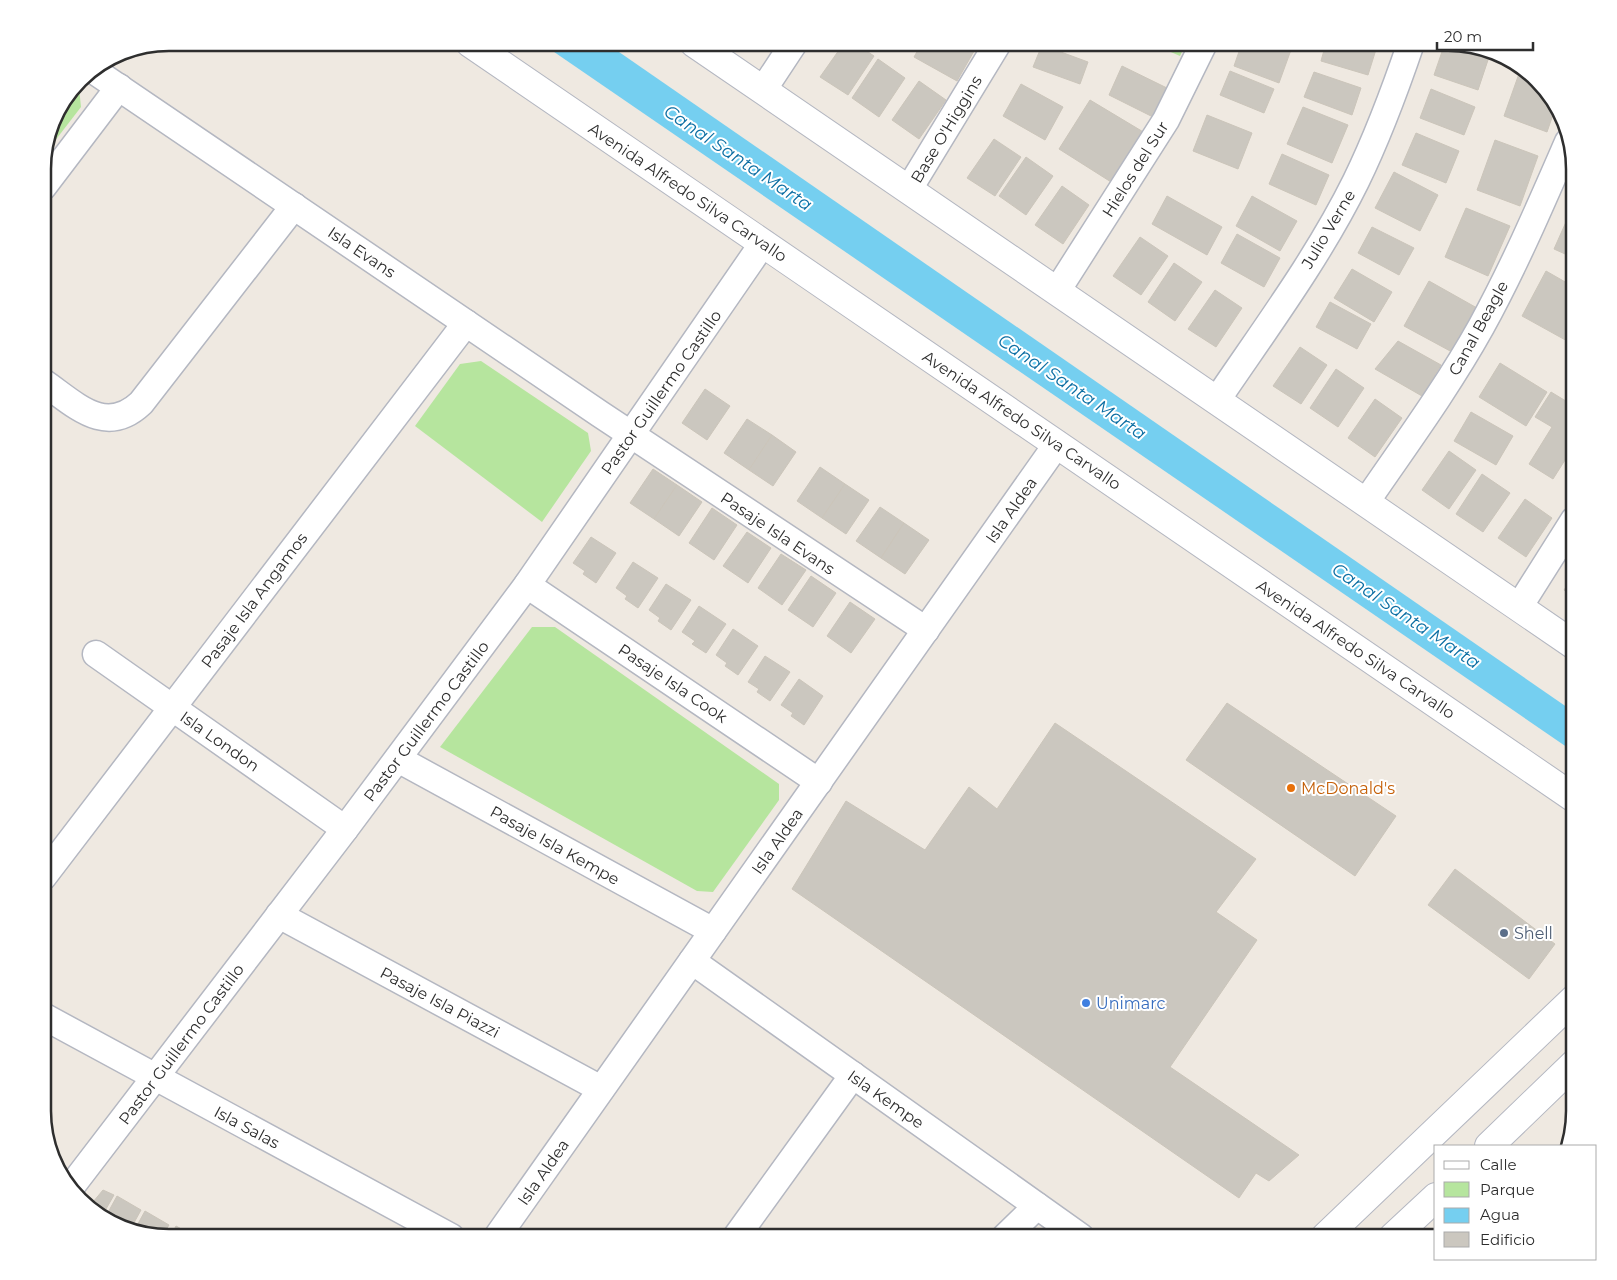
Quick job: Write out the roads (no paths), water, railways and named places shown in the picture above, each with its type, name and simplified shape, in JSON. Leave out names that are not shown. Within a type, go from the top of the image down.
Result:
[{"type":"street","name":"Avenida Alfredo Silva Carvallo","points":[[483,51],[1566,793]]},
{"type":"street","points":[[707,51],[1566,639]]},
{"type":"street","points":[[763,90],[788,51]]},
{"type":"street","name":"Base O'Higgins","points":[[909,189],[993,51]]},
{"type":"street","name":"Hielos del Sur","points":[[1057,291],[1166,120],[1200,51]]},
{"type":"street","name":"Julio Verne","points":[[1217,400],[1310,261],[1355,182],[1386,114],[1407,51]]},
{"type":"street","name":"Isla Evans","points":[[99,74],[631,435]]},
{"type":"street","points":[[52,175],[119,87]]},
{"type":"street","name":"Canal Beagle","points":[[1366,502],[1442,390],[1481,327],[1535,219],[1564,151]]},
{"type":"street","points":[[52,388],[93,416],[104,419],[124,416],[134,410],[294,206]]},
{"type":"street","name":"Pastor Guillermo Castillo","points":[[75,1182],[345,829],[527,585],[763,243]]},
{"type":"street","name":"Pasaje Isla Angamos","points":[[52,865],[466,323]]},
{"type":"street","name":"Pasaje Isla Evans","points":[[631,435],[926,630]]},
{"type":"street","name":"Isla Aldea","points":[[503,1229],[1057,444]]},
{"type":"street","points":[[1519,607],[1566,533]]},
{"type":"street","name":"Pasaje Isla Cook","points":[[527,585],[819,782]]},
{"type":"street","name":"Isla London","points":[[96,654],[345,829]]},
{"type":"street","name":"Pasaje Isla Kempe","points":[[398,759],[713,932]]},
{"type":"street","name":"Pasaje Isla Piazzi","points":[[279,915],[601,1089]]},
{"type":"street","name":"Isla Kempe","points":[[692,961],[1068,1229]]},
{"type":"street","points":[[1334,1229],[1566,1007]]},
{"type":"street","name":"Isla Salas","points":[[52,1021],[435,1229]]},
{"type":"street","points":[[1489,1145],[1566,1072]]},
{"type":"street","points":[[742,1229],[853,1075]]},
{"type":"street","points":[[1402,1229],[1434,1199]]},
{"type":"street","points":[[1014,1229],[1037,1206]]},
{"type":"water","name":"Canal Santa Marta","points":[[553,51],[618,51],[1566,706],[1566,747]]},
{"type":"place","name":"McDonald's","points":[[1291,788]]},
{"type":"place","name":"Shell","points":[[1504,933]]},
{"type":"place","name":"Unimarc","points":[[1086,1003]]}]
